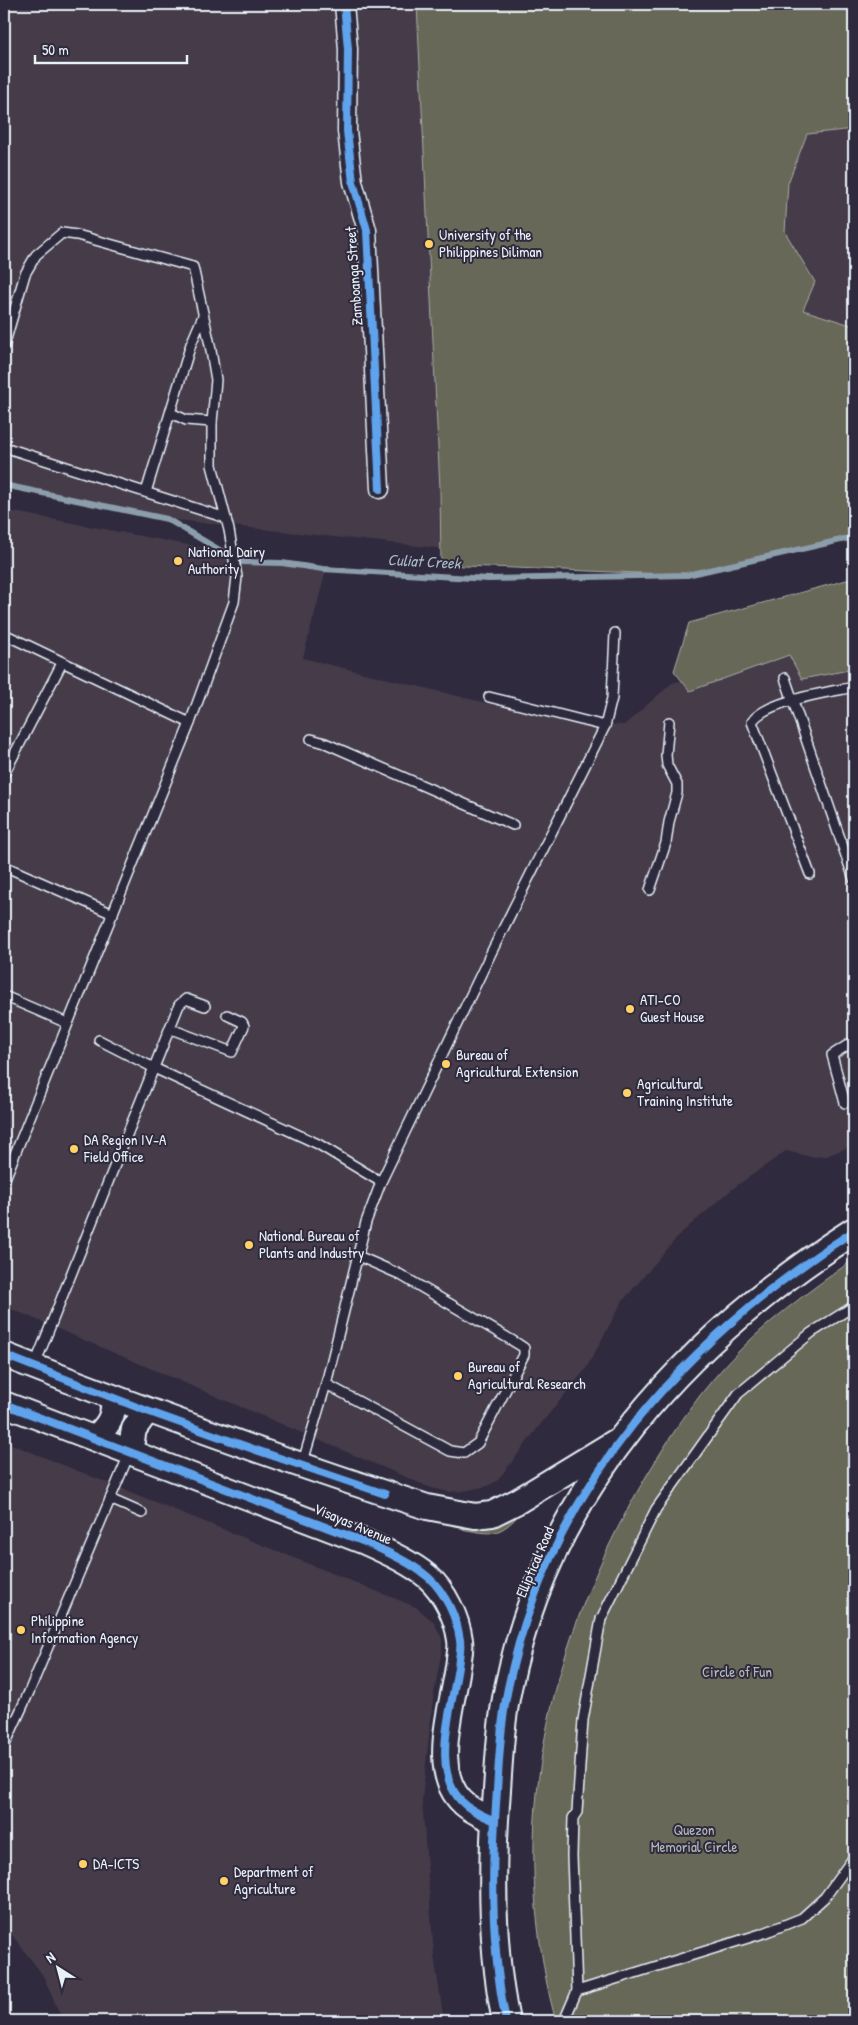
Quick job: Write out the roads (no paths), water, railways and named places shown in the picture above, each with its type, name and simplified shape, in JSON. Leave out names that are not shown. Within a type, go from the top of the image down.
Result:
[{"type":"main road","name":"Elliptical Road","points":[[506,2021],[496,1959],[493,1899],[500,1733],[518,1644],[532,1600],[550,1557],[570,1516],[620,1439],[675,1377],[733,1321],[795,1271],[854,1231]]},
{"type":"main road","points":[[4,1355],[147,1411],[256,1450],[427,1507],[475,1516],[492,1514],[518,1501],[620,1439]]},
{"type":"main road","points":[[94,1438],[108,1424],[112,1416],[113,1398]]},
{"type":"main road","name":"Visayas Avenue","points":[[4,1404],[365,1542],[407,1562],[429,1578],[443,1596],[454,1616],[461,1642],[457,1676],[449,1714],[444,1754],[445,1768],[454,1790],[467,1806],[495,1821]]},
{"type":"main road","points":[[130,1452],[134,1429],[137,1422],[147,1411]]},
{"type":"street","name":"Zamboanga Street","points":[[344,4],[348,49],[347,131],[353,182],[367,230],[380,489]]},
{"type":"lane","points":[[4,346],[26,274],[36,255],[62,233],[77,235],[193,267],[216,380],[212,422],[212,465],[229,530],[236,577],[234,602],[190,723],[4,1181]]},
{"type":"lane","points":[[146,492],[191,344],[203,316]]},
{"type":"lane","points":[[171,413],[186,420],[212,422]]},
{"type":"lane","points":[[4,447],[226,518]]},
{"type":"lane","points":[[302,1465],[326,1384],[366,1222],[381,1182],[492,951],[605,726],[612,698],[615,633]]},
{"type":"lane","points":[[4,634],[190,723]]},
{"type":"lane","points":[[4,774],[62,663]]},
{"type":"lane","points":[[785,678],[850,856],[854,880]]},
{"type":"lane","points":[[810,874],[752,722],[756,716],[792,700],[854,686]]},
{"type":"lane","points":[[489,697],[605,726]]},
{"type":"lane","points":[[650,890],[666,843],[670,817],[677,793],[677,784],[667,765],[669,722]]},
{"type":"lane","points":[[311,739],[325,743],[513,825]]},
{"type":"lane","points":[[4,866],[113,914]]},
{"type":"lane","points":[[4,996],[67,1023]]},
{"type":"lane","points":[[34,1367],[182,1000],[186,999],[205,1006]]},
{"type":"lane","points":[[171,1029],[232,1052],[244,1026],[242,1022],[227,1015]]},
{"type":"lane","points":[[99,1040],[154,1068],[318,1144],[381,1182]]},
{"type":"lane","points":[[845,1104],[832,1055],[854,1041]]},
{"type":"lane","points":[[326,1384],[450,1451],[464,1453],[478,1443],[524,1355],[524,1348],[518,1344],[399,1274],[358,1256]]},
{"type":"lane","points":[[564,2021],[577,1991],[572,1856],[573,1818],[577,1812],[583,1720],[601,1619],[656,1509],[738,1394],[811,1333],[854,1306]]},
{"type":"lane","points":[[4,1745],[30,1692],[130,1452]]},
{"type":"lane","points":[[110,1500],[142,1513]]},
{"type":"lane","points":[[577,1991],[764,1932],[802,1918],[825,1898],[854,1857]]},
{"type":"waterway","name":"Culiat Creek","points":[[4,485],[167,519],[240,562],[282,563],[323,569],[488,579],[687,575],[854,537]]},
{"type":"place","name":"University of the Philippines Diliman","points":[[429,244]]},
{"type":"place","name":"National Dairy Authority","points":[[178,561]]},
{"type":"place","name":"ATI-CO Guest House","points":[[630,1009]]},
{"type":"place","name":"Bureau of Agricultural Extension","points":[[446,1064]]},
{"type":"place","name":"Agricultural Training Institute","points":[[627,1093]]},
{"type":"place","name":"DA Region IV-A Field Office","points":[[74,1149]]},
{"type":"place","name":"National Bureau of Plants and Industry","points":[[249,1245]]},
{"type":"place","name":"Bureau of Agricultural Research","points":[[458,1376]]},
{"type":"place","name":"Philippine Information Agency","points":[[21,1630]]},
{"type":"place","name":"DA-ICTS","points":[[83,1864]]},
{"type":"place","name":"Department of Agriculture","points":[[224,1881]]},
{"type":"park label","name":"Circle of Fun","points":[[737,1672]]},
{"type":"park label","name":"Quezon Memorial Circle","points":[[694,1838]]}]
